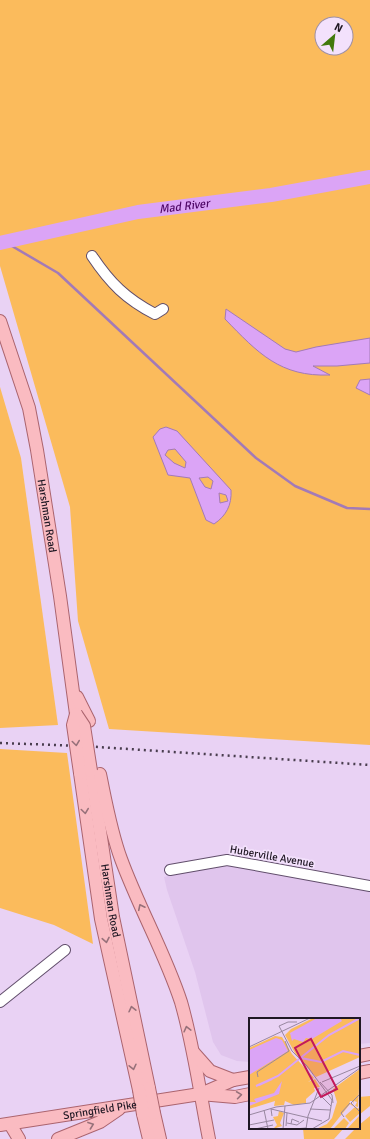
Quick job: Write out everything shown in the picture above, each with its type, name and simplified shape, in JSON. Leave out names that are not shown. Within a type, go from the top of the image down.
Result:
[{"type":"main road","name":"Harshman Road","points":[[0,321],[29,408],[37,450],[60,596],[76,714],[73,725],[90,773],[102,919],[144,1089],[147,1117]]},
{"type":"main road","points":[[72,687],[89,721],[90,773],[139,902],[158,941],[181,1002],[209,1139]]},
{"type":"main road","points":[[192,1050],[210,1071],[233,1080]]},
{"type":"main road","points":[[360,1056],[370,1054]]},
{"type":"main road","points":[[360,1073],[370,1071]]},
{"type":"main road","name":"Springfield Pike","points":[[5,1124],[200,1094],[233,1080],[249,1077]]},
{"type":"main road","name":"Springfield Pike","points":[[200,1094],[235,1097],[249,1094]]},
{"type":"main road","points":[[58,1139],[100,1122],[122,1107]]},
{"type":"main road","points":[[144,1139],[147,1117]]},
{"type":"main road","points":[[147,1117],[149,1139]]},
{"type":"main road","points":[[147,1117],[160,1139]]},
{"type":"main road","points":[[5,1124],[8,1139]]},
{"type":"main road","points":[[5,1124],[19,1139]]},
{"type":"street","points":[[92,256],[109,280],[124,295],[155,314],[163,309]]},
{"type":"street","name":"Huberville Avenue","points":[[170,870],[227,860],[370,886]]},
{"type":"street","points":[[0,1002],[65,950]]},
{"type":"shaded area","points":[[0,0],[370,0],[370,745],[109,729],[78,621],[70,507],[0,266]]},
{"type":"shaded area","points":[[226,309],[285,349],[296,352],[370,338],[370,363],[337,366],[313,366],[330,375],[312,375],[297,372],[271,360],[248,342],[225,319]]},
{"type":"shaded area","points":[[370,379],[370,395],[356,388],[360,380]]},
{"type":"shaded area","points":[[0,387],[21,458],[58,725],[0,728]]},
{"type":"shaded area","points":[[166,427],[177,431],[231,490],[229,505],[225,514],[214,524],[206,520],[190,478],[168,475],[153,437],[160,429]],"holes":[[[175,449],[186,462],[185,468],[174,463],[165,455],[168,450]],[[208,477],[213,481],[211,489],[205,487],[199,478]],[[219,493],[226,495],[228,501],[220,503]]]},
{"type":"shaded area","points":[[0,749],[67,753],[93,944],[54,925],[0,908]]},
{"type":"shaded area","points":[[217,864],[228,864],[370,891],[370,1043],[360,1044],[360,1018],[249,1018],[249,1062],[237,1061],[221,1055],[213,1042],[195,972],[164,877]]},
{"type":"shaded area","points":[[370,1096],[370,1106],[360,1114],[360,1097]]},
{"type":"shaded area","points":[[370,1116],[370,1139],[345,1139],[355,1129],[360,1129],[360,1124]]},
{"type":"shaded area","points":[[303,1129],[343,1129],[334,1139],[304,1139]]},
{"type":"waterway","name":"Mad River","points":[[0,243],[138,212],[271,195],[370,177]]},
{"type":"waterway","points":[[5,242],[58,273],[256,458],[295,486],[347,508],[370,509]]},
{"type":"railway","points":[[0,743],[83,746],[370,765]]}]
